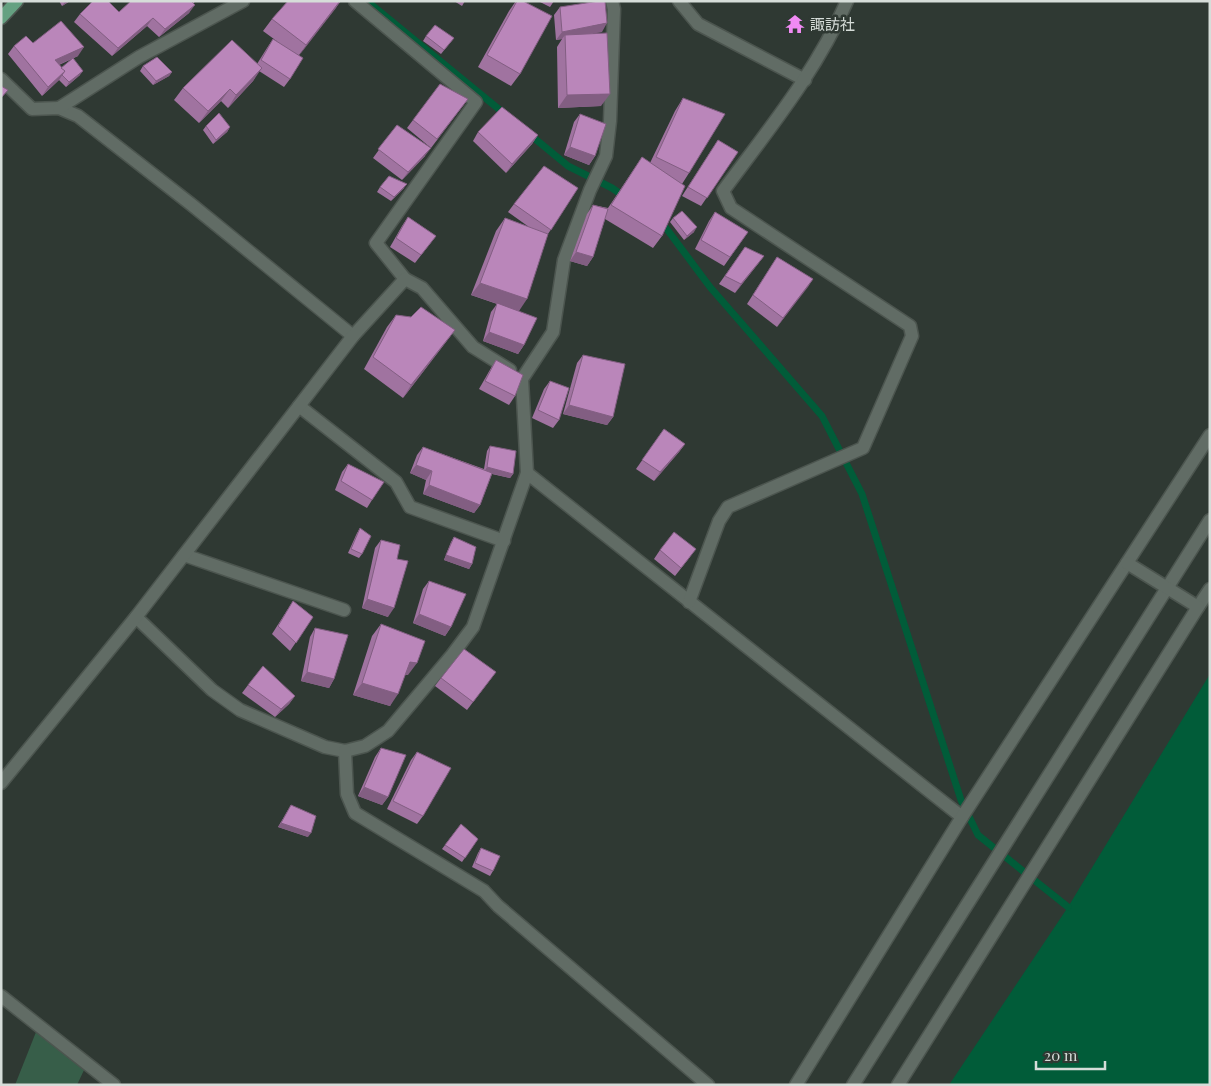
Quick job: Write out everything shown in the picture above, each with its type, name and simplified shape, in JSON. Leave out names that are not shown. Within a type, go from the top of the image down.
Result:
[{"type":"main road","points":[[1,18],[17,1]]},
{"type":"street","points":[[59,108],[139,57],[243,1]]},
{"type":"street","points":[[355,1],[476,102],[376,243],[404,280],[422,288],[474,347],[522,379]]},
{"type":"street","points":[[136,617],[212,690],[240,710],[325,747],[345,751],[365,746],[388,731],[474,627],[527,473],[522,379],[553,332],[564,260],[590,190],[606,156],[610,121],[614,9],[612,1]]},
{"type":"street","points":[[679,1],[698,24],[805,80]]},
{"type":"street","points":[[689,602],[719,521],[728,507],[863,448],[912,336],[910,326],[731,208],[723,191],[805,80],[837,25],[847,1]]},
{"type":"street","points":[[1,79],[32,109],[59,108],[78,116],[192,205],[353,336]]},
{"type":"street","points":[[1,783],[136,617],[353,336],[404,280]]},
{"type":"street","points":[[299,406],[396,482],[410,507],[504,541]]},
{"type":"street","points":[[796,1085],[962,817],[1210,435]]},
{"type":"street","points":[[527,473],[962,817]]},
{"type":"street","points":[[853,1085],[1210,520]]},
{"type":"street","points":[[184,555],[344,610]]},
{"type":"street","points":[[1127,563],[1198,607]]},
{"type":"street","points":[[898,1085],[1210,589]]},
{"type":"street","points":[[345,751],[347,794],[356,813],[484,891],[498,906],[708,1085]]},
{"type":"street","points":[[1,996],[114,1085]]},
{"type":"shaded area","points":[[1210,674],[1210,1085],[949,1085],[1068,907]]},
{"type":"shaded area","points":[[36,1032],[84,1070],[77,1085],[15,1085]]},
{"type":"building","points":[[93,1],[108,1],[119,12],[131,1],[191,1],[195,5],[165,29],[153,18],[118,48],[80,14]]},
{"type":"building","points":[[288,1],[340,1],[306,45],[272,19]]},
{"type":"building","points":[[517,1],[523,1],[552,16],[520,74],[487,55]]},
{"type":"building","points":[[605,1],[607,23],[562,32],[560,7]]},
{"type":"building","points":[[61,21],[84,47],[55,60],[65,71],[48,87],[14,46],[26,36],[33,43]]},
{"type":"building","points":[[435,25],[454,38],[444,50],[426,36]]},
{"type":"building","points":[[607,33],[610,94],[567,95],[565,35]]},
{"type":"building","points":[[273,39],[303,58],[290,79],[261,60]]},
{"type":"building","points":[[232,40],[262,68],[236,95],[230,89],[208,111],[183,88]]},
{"type":"building","points":[[157,57],[172,72],[156,81],[143,66]]},
{"type":"building","points":[[73,58],[83,71],[69,82],[62,75],[65,71],[61,68]]},
{"type":"building","points":[[440,84],[468,99],[437,139],[413,120]]},
{"type":"building","points":[[1,86],[8,90],[1,98]]},
{"type":"building","points":[[683,98],[725,114],[689,173],[656,157]]},
{"type":"building","points":[[502,107],[538,135],[512,164],[478,132]]},
{"type":"building","points":[[219,113],[230,127],[216,140],[206,126]]},
{"type":"building","points":[[580,114],[606,124],[595,156],[570,147]]},
{"type":"building","points":[[397,125],[431,148],[408,172],[378,149]]},
{"type":"building","points":[[718,140],[738,152],[707,198],[688,187]]},
{"type":"building","points":[[642,157],[685,186],[662,236],[611,205]]},
{"type":"building","points":[[544,166],[578,188],[551,230],[514,204]]},
{"type":"building","points":[[389,176],[407,184],[394,197],[380,187]]},
{"type":"building","points":[[593,205],[608,209],[593,257],[576,252]]},
{"type":"building","points":[[682,211],[697,227],[687,236],[673,218]]},
{"type":"building","points":[[715,212],[748,232],[730,257],[701,240]]},
{"type":"building","points":[[408,217],[436,236],[421,255],[396,238]]},
{"type":"building","points":[[505,218],[548,234],[527,299],[480,283]]},
{"type":"building","points":[[745,247],[764,256],[741,284],[725,276]]},
{"type":"building","points":[[777,257],[813,279],[783,318],[753,295]]},
{"type":"building","points":[[497,303],[537,318],[524,345],[489,332]]},
{"type":"building","points":[[421,307],[455,330],[411,385],[373,357],[396,315],[411,317]]},
{"type":"building","points":[[583,355],[625,364],[613,417],[569,405]]},
{"type":"building","points":[[496,360],[523,375],[515,396],[485,381]]},
{"type":"building","points":[[550,381],[569,388],[559,420],[538,410]]},
{"type":"building","points":[[664,429],[685,444],[660,472],[642,460]]},
{"type":"building","points":[[490,446],[516,451],[513,474],[487,467]]},
{"type":"building","points":[[423,447],[492,473],[480,505],[429,485],[432,471],[416,465]]},
{"type":"building","points":[[348,464],[384,482],[372,500],[341,481]]},
{"type":"building","points":[[360,528],[371,536],[362,554],[351,549]]},
{"type":"building","points":[[674,532],[696,549],[681,568],[660,550]]},
{"type":"building","points":[[454,537],[476,547],[472,564],[446,555]]},
{"type":"building","points":[[381,540],[400,545],[397,559],[408,561],[394,608],[367,599]]},
{"type":"building","points":[[429,581],[466,594],[451,627],[419,614]]},
{"type":"building","points":[[293,601],[313,617],[296,643],[278,626]]},
{"type":"building","points":[[381,624],[425,641],[417,663],[410,662],[398,694],[362,683]]},
{"type":"building","points":[[315,628],[348,635],[334,679],[307,672]]},
{"type":"building","points":[[464,649],[496,672],[473,702],[441,678]]},
{"type":"building","points":[[263,666],[295,696],[281,709],[248,685]]},
{"type":"building","points":[[381,748],[406,755],[388,797],[364,787]]},
{"type":"building","points":[[417,752],[451,768],[423,816],[393,801]]},
{"type":"building","points":[[291,805],[316,816],[311,833],[281,823]]},
{"type":"building","points":[[461,824],[478,839],[465,858],[445,845]]},
{"type":"building","points":[[481,848],[500,856],[493,871],[475,863]]},
{"type":"waterway","points":[[367,1],[506,115]]},
{"type":"waterway","points":[[528,133],[568,166],[612,188],[625,197]]},
{"type":"waterway","points":[[659,223],[666,228],[710,287],[822,416],[862,494],[961,800],[978,835],[1068,907]]},
{"type":"place","name":"諏訪社","points":[[795,24]]}]
